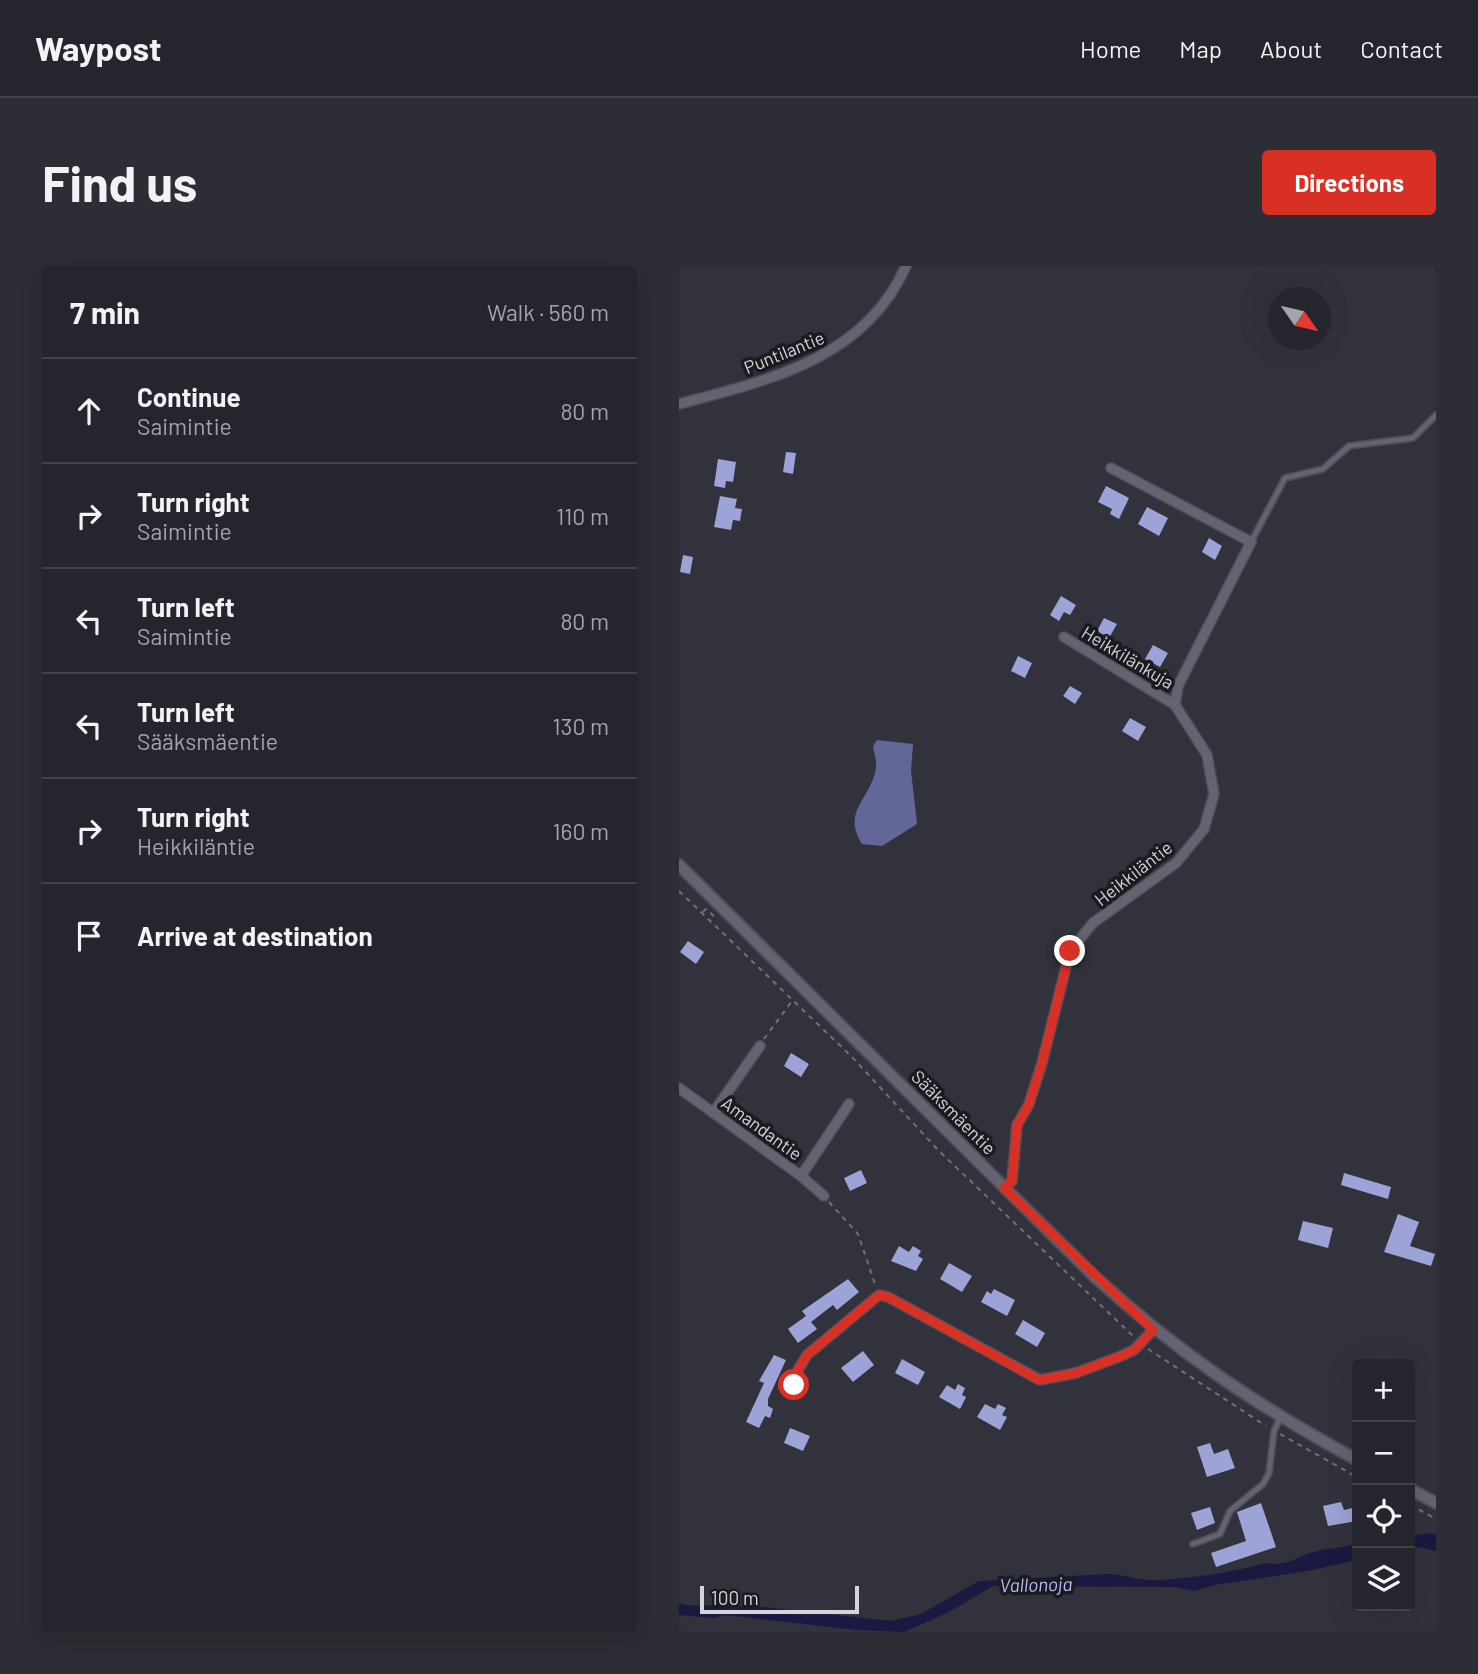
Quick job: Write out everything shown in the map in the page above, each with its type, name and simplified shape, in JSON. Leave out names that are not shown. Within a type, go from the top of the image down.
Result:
[{"type":"street","name":"Puntilantie","points":[[679,404],[791,369],[842,346],[874,317],[906,266]]},
{"type":"street","points":[[1111,468],[1251,542],[1178,686],[1175,705]]},
{"type":"street","name":"Heikkilänkuja","points":[[1065,637],[1175,705]]},
{"type":"street","name":"Heikkiläntie","points":[[1004,1188],[1012,1181],[1017,1125],[1029,1104],[1042,1063],[1070,951],[1093,923],[1176,863],[1204,829],[1214,794],[1207,755],[1175,705]]},
{"type":"street","name":"Sääksmäentie","points":[[679,865],[1004,1188],[1153,1330],[1210,1373],[1280,1418],[1352,1458]]},
{"type":"street","points":[[713,1113],[760,1045]]},
{"type":"street","name":"Amandantie","points":[[681,1093],[801,1176],[824,1196]]},
{"type":"street","points":[[801,1176],[849,1104]]},
{"type":"street","points":[[794,1385],[798,1370],[807,1355],[879,1295],[888,1297],[1039,1380],[1076,1373],[1121,1356],[1134,1350],[1153,1330]]},
{"type":"street","points":[[1415,1492],[1436,1503]]},
{"type":"lane","points":[[1251,542],[1285,478],[1323,469],[1349,446],[1413,438],[1436,415]]},
{"type":"lane","points":[[1193,1544],[1220,1534],[1225,1528],[1230,1511],[1263,1484],[1269,1473],[1274,1431],[1280,1418]]},
{"type":"path","points":[[702,913],[706,908],[716,918]]},
{"type":"path","points":[[760,1045],[793,999]]},
{"type":"path","points":[[824,1196],[858,1234],[879,1295]]},
{"type":"path","points":[[1415,1508],[1436,1519]]},
{"type":"shaded area","points":[[877,740],[913,744],[911,771],[917,824],[882,846],[862,844],[856,833],[855,823],[859,805],[873,779],[876,765],[873,746]]},
{"type":"water","points":[[1415,1535],[1436,1535],[1436,1551],[1415,1548]]},
{"type":"water","name":"Vallonoja","points":[[1352,1544],[1352,1561],[1308,1571],[1215,1585],[1195,1591],[1174,1587],[993,1586],[951,1611],[904,1632],[856,1630],[726,1615],[713,1618],[679,1615],[679,1602],[684,1605],[763,1607],[891,1621],[921,1614],[979,1581],[1107,1574],[1144,1580],[1178,1579],[1266,1563],[1286,1563],[1313,1552]]},
{"type":"building","points":[[786,452],[796,453],[793,474],[783,472]]},
{"type":"building","points":[[718,459],[736,462],[733,482],[726,481],[725,488],[714,486]]},
{"type":"building","points":[[1106,486],[1129,498],[1119,519],[1110,514],[1112,509],[1098,502]]},
{"type":"building","points":[[720,496],[737,499],[735,508],[742,509],[740,521],[733,520],[731,530],[714,527]]},
{"type":"building","points":[[1147,507],[1168,518],[1159,536],[1138,524]]},
{"type":"building","points":[[1209,538],[1222,546],[1215,560],[1202,552]]},
{"type":"building","points":[[683,555],[693,557],[690,574],[680,572]]},
{"type":"building","points":[[1061,596],[1076,605],[1070,615],[1064,612],[1059,621],[1050,615]]},
{"type":"building","points":[[1104,618],[1117,624],[1109,638],[1097,631]]},
{"type":"building","points":[[1153,645],[1168,653],[1160,667],[1145,659]]},
{"type":"building","points":[[1018,656],[1032,663],[1025,678],[1011,671]]},
{"type":"building","points":[[1070,686],[1082,693],[1075,704],[1063,696]]},
{"type":"building","points":[[1130,718],[1146,727],[1138,741],[1122,731]]},
{"type":"building","points":[[688,941],[704,952],[696,964],[680,952]]},
{"type":"building","points":[[791,1053],[809,1064],[801,1077],[784,1066]]},
{"type":"building","points":[[861,1170],[867,1183],[850,1191],[844,1178]]},
{"type":"building","points":[[1344,1173],[1391,1187],[1388,1199],[1341,1185]]},
{"type":"building","points":[[1398,1214],[1419,1222],[1410,1246],[1435,1254],[1431,1266],[1384,1252]]},
{"type":"building","points":[[1303,1221],[1333,1228],[1328,1248],[1298,1240]]},
{"type":"building","points":[[899,1246],[909,1252],[913,1246],[921,1251],[918,1256],[923,1259],[916,1271],[891,1261]]},
{"type":"building","points":[[949,1263],[972,1276],[962,1292],[940,1279]]},
{"type":"building","points":[[848,1279],[859,1292],[837,1310],[833,1305],[811,1322],[817,1329],[798,1343],[788,1329],[806,1316],[802,1311]]},
{"type":"building","points":[[994,1289],[1015,1300],[1007,1316],[981,1302],[987,1291],[991,1294]]},
{"type":"building","points":[[1023,1320],[1045,1333],[1037,1347],[1015,1334]]},
{"type":"building","points":[[863,1351],[874,1365],[853,1382],[841,1368]]},
{"type":"building","points":[[774,1355],[786,1360],[768,1399],[768,1406],[773,1409],[770,1418],[765,1416],[759,1428],[746,1422],[764,1383],[759,1381]]},
{"type":"building","points":[[902,1359],[925,1372],[918,1385],[895,1373]]},
{"type":"building","points":[[958,1384],[965,1388],[962,1395],[966,1397],[960,1409],[939,1397],[947,1385],[955,1390]]},
{"type":"building","points":[[985,1404],[995,1409],[998,1404],[1006,1408],[1002,1415],[1007,1417],[1000,1430],[977,1417]]},
{"type":"building","points":[[790,1428],[810,1436],[803,1451],[784,1443]]},
{"type":"building","points":[[1210,1443],[1214,1454],[1228,1449],[1235,1468],[1207,1477],[1197,1447]]},
{"type":"building","points":[[1341,1502],[1344,1510],[1352,1508],[1352,1522],[1328,1526],[1323,1506]]},
{"type":"building","points":[[1261,1503],[1276,1547],[1216,1567],[1211,1553],[1246,1541],[1237,1512]]},
{"type":"building","points":[[1210,1507],[1215,1523],[1197,1530],[1191,1513]]},
{"type":"route","points":[[794,1385],[798,1370],[807,1355],[879,1295],[888,1297],[1039,1380],[1052,1380],[1076,1373],[1121,1356],[1142,1344],[1153,1330],[1004,1188],[1012,1181],[1017,1125],[1029,1104],[1042,1063],[1070,951]]}]
